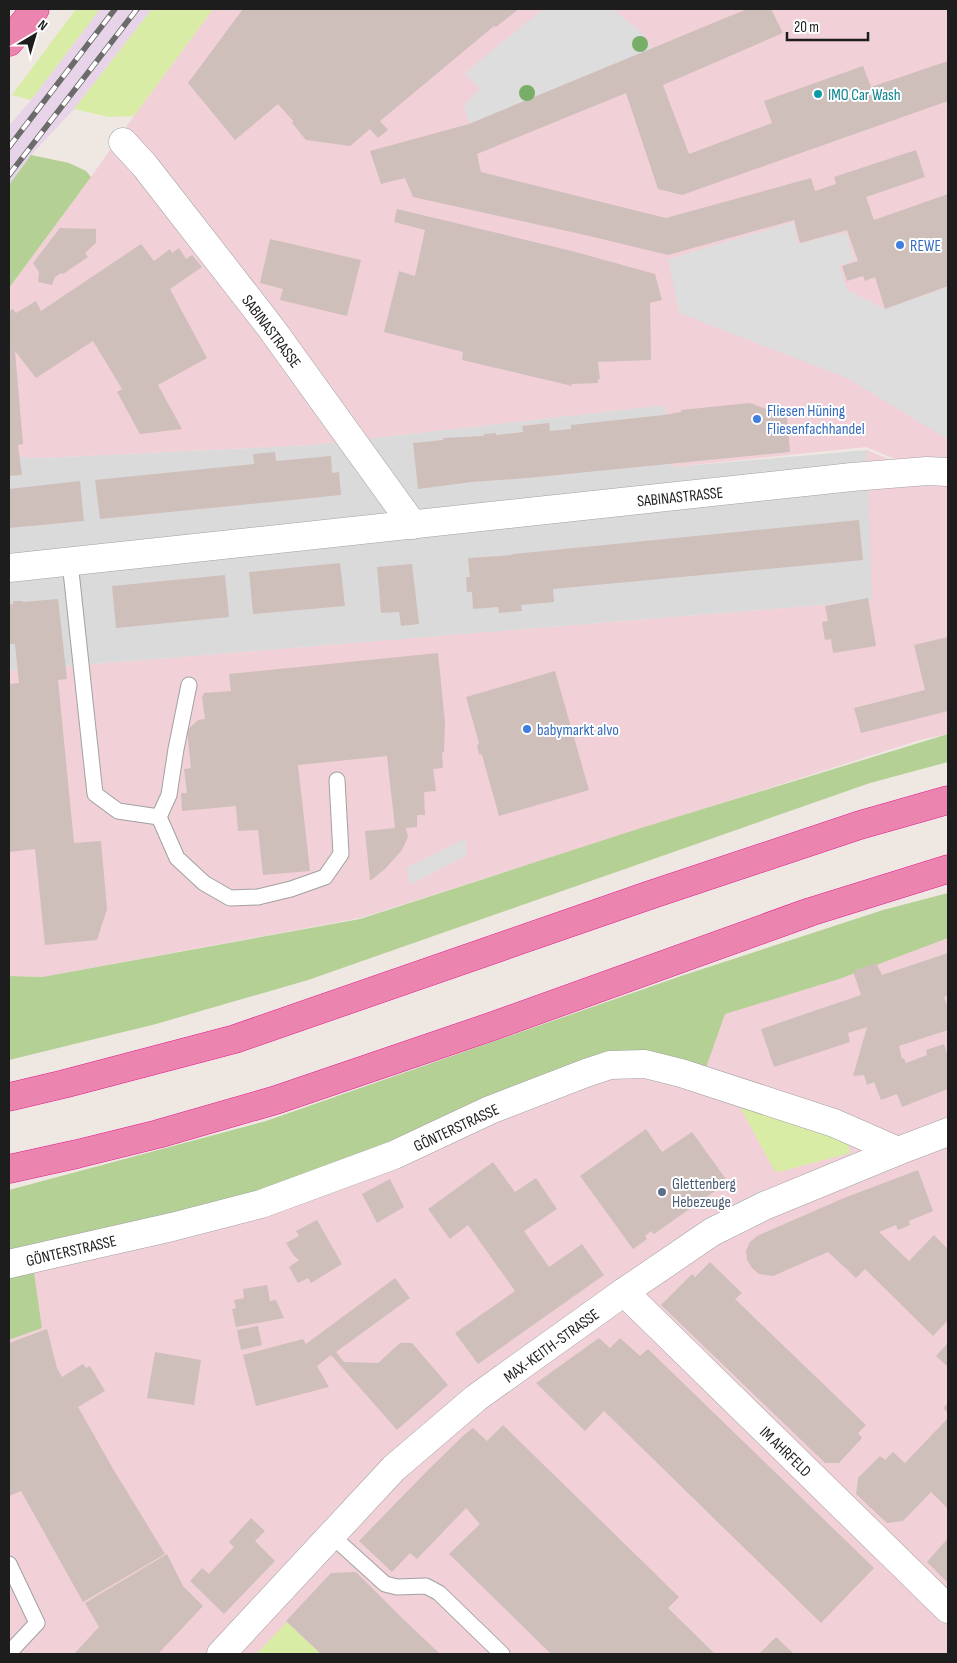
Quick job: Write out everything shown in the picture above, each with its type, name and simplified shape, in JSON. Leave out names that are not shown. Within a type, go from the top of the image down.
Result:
[{"type":"highway","points":[[9,42],[34,9]]},
{"type":"highway","points":[[9,1097],[236,1038],[860,824],[948,800]]},
{"type":"highway","points":[[9,1169],[149,1136],[276,1100],[474,1032],[810,912],[948,869]]},
{"type":"street","name":"SABINASTRASSE","points":[[124,142],[145,166],[271,328],[413,525]]},
{"type":"street","name":"SABINASTRASSE","points":[[9,568],[852,477],[927,471],[948,472]]},
{"type":"street","name":"GÖNTERSTRASSE","points":[[9,1264],[172,1227],[261,1204],[394,1155],[490,1110],[586,1072],[610,1065],[645,1064],[681,1073],[834,1123],[898,1151]]},
{"type":"street","name":"MAX-KEITH-STRASSE","points":[[222,1654],[394,1468],[476,1398],[624,1292],[712,1232],[764,1206],[948,1132]]},
{"type":"street","name":"IM AHRFELD","points":[[624,1292],[948,1609]]},
{"type":"lane","points":[[70,562],[95,794],[118,811],[159,817]]},
{"type":"lane","points":[[189,685],[169,795],[159,817],[177,858],[204,883],[230,898],[258,897],[291,889],[325,877],[341,854],[337,780]]},
{"type":"lane","points":[[331,1535],[385,1584],[397,1587],[426,1586],[439,1593],[502,1654]]},
{"type":"lane","points":[[9,1564],[37,1624],[9,1653]]},
{"type":"shaded area","points":[[100,9],[152,9],[74,109],[31,155],[9,185],[9,126]]},
{"type":"shaded area","points":[[213,9],[948,9],[948,469],[914,467],[866,447],[673,467],[665,405],[312,445],[41,458],[9,456],[9,288]]},
{"type":"shaded area","points":[[543,9],[613,9],[643,34],[652,49],[469,124],[464,105],[480,89],[465,73]]},
{"type":"shaded area","points":[[794,222],[798,244],[846,232],[855,260],[839,266],[847,290],[885,309],[948,287],[948,445],[947,439],[849,379],[679,313],[668,259]]},
{"type":"shaded area","points":[[665,405],[673,467],[867,450],[873,601],[9,671],[9,456],[41,458],[312,445]]},
{"type":"shaded area","points":[[867,450],[909,468],[948,474],[948,734],[920,740],[360,918],[42,977],[9,976],[9,671],[872,601]]},
{"type":"shaded area","points":[[465,839],[467,855],[410,885],[407,867]]},
{"type":"shaded area","points":[[948,919],[948,1144],[945,1145],[948,1151],[948,1654],[9,1654],[9,1340],[42,1328],[33,1265],[258,1211],[841,944]]},
{"type":"green space","points":[[76,9],[100,9],[31,100],[12,95]]},
{"type":"green space","points":[[152,9],[213,9],[134,116],[109,117],[74,109]]},
{"type":"green space","points":[[31,155],[69,163],[86,171],[91,177],[9,288],[9,185]]},
{"type":"green space","points":[[948,734],[948,762],[870,783],[308,980],[156,1024],[9,1060],[9,976],[42,977],[360,919],[641,828]]},
{"type":"green space","points":[[948,893],[948,938],[839,979],[725,1014],[703,1076],[609,1064],[553,1071],[470,1105],[389,1149],[277,1190],[9,1256],[9,1190],[266,1121],[681,976],[883,910]]},
{"type":"green space","points":[[744,1106],[847,1141],[850,1153],[779,1172],[774,1170],[741,1109]]},
{"type":"green space","points":[[33,1265],[42,1328],[9,1340],[9,1270]]},
{"type":"green space","points":[[287,1622],[321,1654],[256,1654]]},
{"type":"building","points":[[243,9],[519,9],[496,27],[494,26],[380,121],[388,130],[378,138],[370,129],[350,146],[306,140],[278,104],[235,140],[188,83]]},
{"type":"building","points":[[747,9],[771,9],[783,33],[663,85],[689,154],[772,123],[764,101],[863,66],[871,87],[948,61],[948,101],[682,195],[658,189],[626,93],[477,154],[481,172],[666,218],[811,178],[815,191],[836,184],[834,177],[916,150],[925,177],[866,197],[874,220],[948,194],[948,286],[885,309],[875,277],[865,281],[863,276],[847,281],[842,266],[858,261],[847,230],[800,243],[794,220],[668,255],[413,197],[405,178],[381,184],[370,151],[469,124]]},
{"type":"building","points":[[397,209],[572,251],[655,274],[662,300],[650,303],[651,360],[598,362],[600,379],[598,379],[598,383],[571,384],[572,386],[462,360],[463,352],[384,332],[399,271],[415,276],[425,230],[394,222]]},
{"type":"building","points":[[60,228],[96,229],[96,243],[85,253],[88,257],[63,274],[61,273],[55,277],[52,285],[38,282],[39,272],[33,263]]},
{"type":"building","points":[[270,239],[361,260],[347,316],[280,300],[283,289],[260,283]]},
{"type":"building","points":[[141,244],[154,261],[170,249],[172,253],[179,248],[186,259],[192,255],[202,267],[170,289],[207,358],[158,385],[182,429],[140,434],[117,392],[122,389],[93,341],[36,378],[15,351],[23,444],[18,445],[22,475],[9,476],[9,311],[13,309],[16,313],[36,301],[41,311]]},
{"type":"building","points":[[750,403],[787,417],[790,452],[472,482],[418,489],[413,443],[443,440],[443,438],[523,432],[522,426],[549,423],[550,431],[571,429],[571,425]]},
{"type":"building","points":[[275,452],[276,461],[331,456],[332,473],[339,472],[341,495],[100,519],[95,480],[254,464],[253,454]]},
{"type":"building","points":[[80,481],[84,521],[9,528],[9,489]]},
{"type":"building","points":[[859,520],[863,560],[553,589],[554,602],[521,605],[522,611],[499,613],[498,607],[473,609],[472,592],[467,592],[466,577],[470,577],[468,558]]},
{"type":"building","points":[[340,563],[345,606],[253,614],[249,572]]},
{"type":"building","points":[[412,564],[419,624],[401,626],[399,612],[381,613],[377,567]]},
{"type":"building","points":[[225,575],[229,617],[116,628],[112,586]]},
{"type":"building","points":[[868,598],[876,646],[833,653],[831,639],[825,640],[822,622],[828,621],[825,606]]},
{"type":"building","points":[[58,599],[67,679],[58,680],[74,843],[101,841],[107,909],[97,940],[45,945],[35,849],[9,852],[9,684],[19,683],[15,644],[9,644],[9,604],[13,604],[13,601]]},
{"type":"building","points":[[948,637],[948,711],[861,733],[854,708],[925,690],[914,645]]},
{"type":"building","points":[[438,653],[445,723],[444,752],[442,752],[443,768],[433,769],[436,791],[424,792],[425,815],[417,815],[417,827],[406,828],[408,837],[402,850],[385,869],[370,881],[365,831],[395,828],[387,756],[298,765],[310,871],[263,875],[258,830],[238,831],[236,806],[182,811],[181,793],[187,793],[184,769],[191,768],[187,730],[198,720],[205,719],[202,697],[204,693],[231,691],[229,674]]},
{"type":"building","points":[[555,671],[589,790],[499,816],[482,755],[479,754],[477,746],[479,743],[466,697]]},
{"type":"building","points":[[948,953],[948,995],[944,997],[948,1008],[948,1030],[899,1046],[902,1059],[904,1058],[906,1063],[927,1055],[926,1050],[944,1044],[948,1056],[948,1089],[902,1107],[897,1094],[881,1100],[874,1082],[867,1085],[864,1075],[853,1076],[867,1027],[848,1033],[850,1042],[774,1067],[761,1029],[861,995],[853,971],[876,963],[882,975]]},
{"type":"building","name":"Glettenberg Hebezeuge","points":[[646,1129],[662,1152],[692,1132],[728,1182],[654,1234],[651,1231],[645,1236],[647,1239],[633,1249],[580,1176]]},
{"type":"building","points":[[493,1162],[515,1192],[536,1178],[557,1209],[524,1231],[549,1267],[582,1244],[604,1275],[478,1364],[455,1333],[515,1291],[468,1225],[450,1239],[428,1209]]},
{"type":"building","points":[[918,1170],[933,1211],[909,1221],[910,1225],[898,1230],[896,1225],[879,1232],[909,1261],[934,1235],[948,1249],[948,1320],[933,1336],[865,1269],[856,1278],[828,1252],[773,1276],[759,1274],[747,1260],[746,1251],[750,1242],[757,1236],[844,1198]]},
{"type":"building","points":[[390,1179],[404,1207],[377,1223],[362,1194]]},
{"type":"building","points":[[317,1220],[342,1264],[311,1283],[308,1278],[298,1283],[289,1267],[299,1260],[294,1256],[286,1243],[299,1236],[296,1231]]},
{"type":"building","points":[[710,1262],[742,1293],[735,1299],[866,1425],[858,1433],[862,1438],[839,1463],[825,1463],[661,1305],[692,1274],[695,1277]]},
{"type":"building","points":[[395,1278],[410,1298],[336,1352],[344,1362],[378,1363],[400,1343],[412,1343],[448,1385],[397,1430],[331,1355],[317,1366],[329,1387],[256,1406],[243,1355],[303,1339],[306,1344]]},
{"type":"building","points":[[267,1285],[270,1301],[276,1300],[284,1318],[236,1327],[232,1309],[236,1308],[234,1300],[244,1298],[243,1289]]},
{"type":"building","points":[[258,1326],[262,1345],[241,1350],[237,1330]]},
{"type":"building","points":[[47,1329],[57,1368],[62,1377],[83,1364],[86,1368],[90,1366],[105,1391],[78,1407],[165,1554],[83,1602],[21,1491],[9,1496],[9,1343]]},
{"type":"building","points":[[599,1338],[610,1348],[620,1338],[640,1356],[648,1349],[874,1568],[821,1623],[604,1411],[585,1431],[536,1383]]},
{"type":"building","points":[[948,1343],[948,1367],[936,1356]]},
{"type":"building","points":[[155,1352],[201,1360],[194,1405],[147,1398]]},
{"type":"building","points":[[948,1403],[948,1413],[943,1408]]},
{"type":"building","points":[[948,1418],[948,1509],[931,1492],[903,1521],[887,1523],[856,1494],[858,1478],[880,1456],[885,1460],[893,1452],[905,1463]]},
{"type":"building","points":[[503,1425],[679,1597],[668,1608],[715,1654],[551,1654],[449,1554],[480,1524],[466,1508],[417,1559],[410,1553],[392,1572],[359,1541],[464,1435],[473,1428],[487,1441]]},
{"type":"building","points":[[251,1518],[265,1531],[255,1541],[275,1561],[224,1614],[190,1581],[202,1568],[209,1574],[234,1547],[229,1542]]},
{"type":"building","points":[[948,1538],[948,1583],[927,1562]]},
{"type":"building","points":[[167,1554],[183,1586],[203,1606],[158,1654],[74,1654],[99,1627],[85,1603]]},
{"type":"building","points":[[356,1572],[440,1654],[321,1654],[286,1621],[331,1573]]},
{"type":"building","points":[[776,1637],[794,1654],[759,1654]]},
{"type":"railway","points":[[9,147],[115,9]]},
{"type":"railway","points":[[9,175],[137,9]]},
{"type":"place","name":"IMO Car Wash","points":[[818,94]]},
{"type":"place","name":"REWE","points":[[900,245]]},
{"type":"place","name":"Fliesen Hüning Fliesenfachhandel","points":[[757,419]]},
{"type":"place","name":"babymarkt alvo","points":[[527,729]]},
{"type":"place","name":"Glettenberg Hebezeuge","points":[[662,1192]]}]
